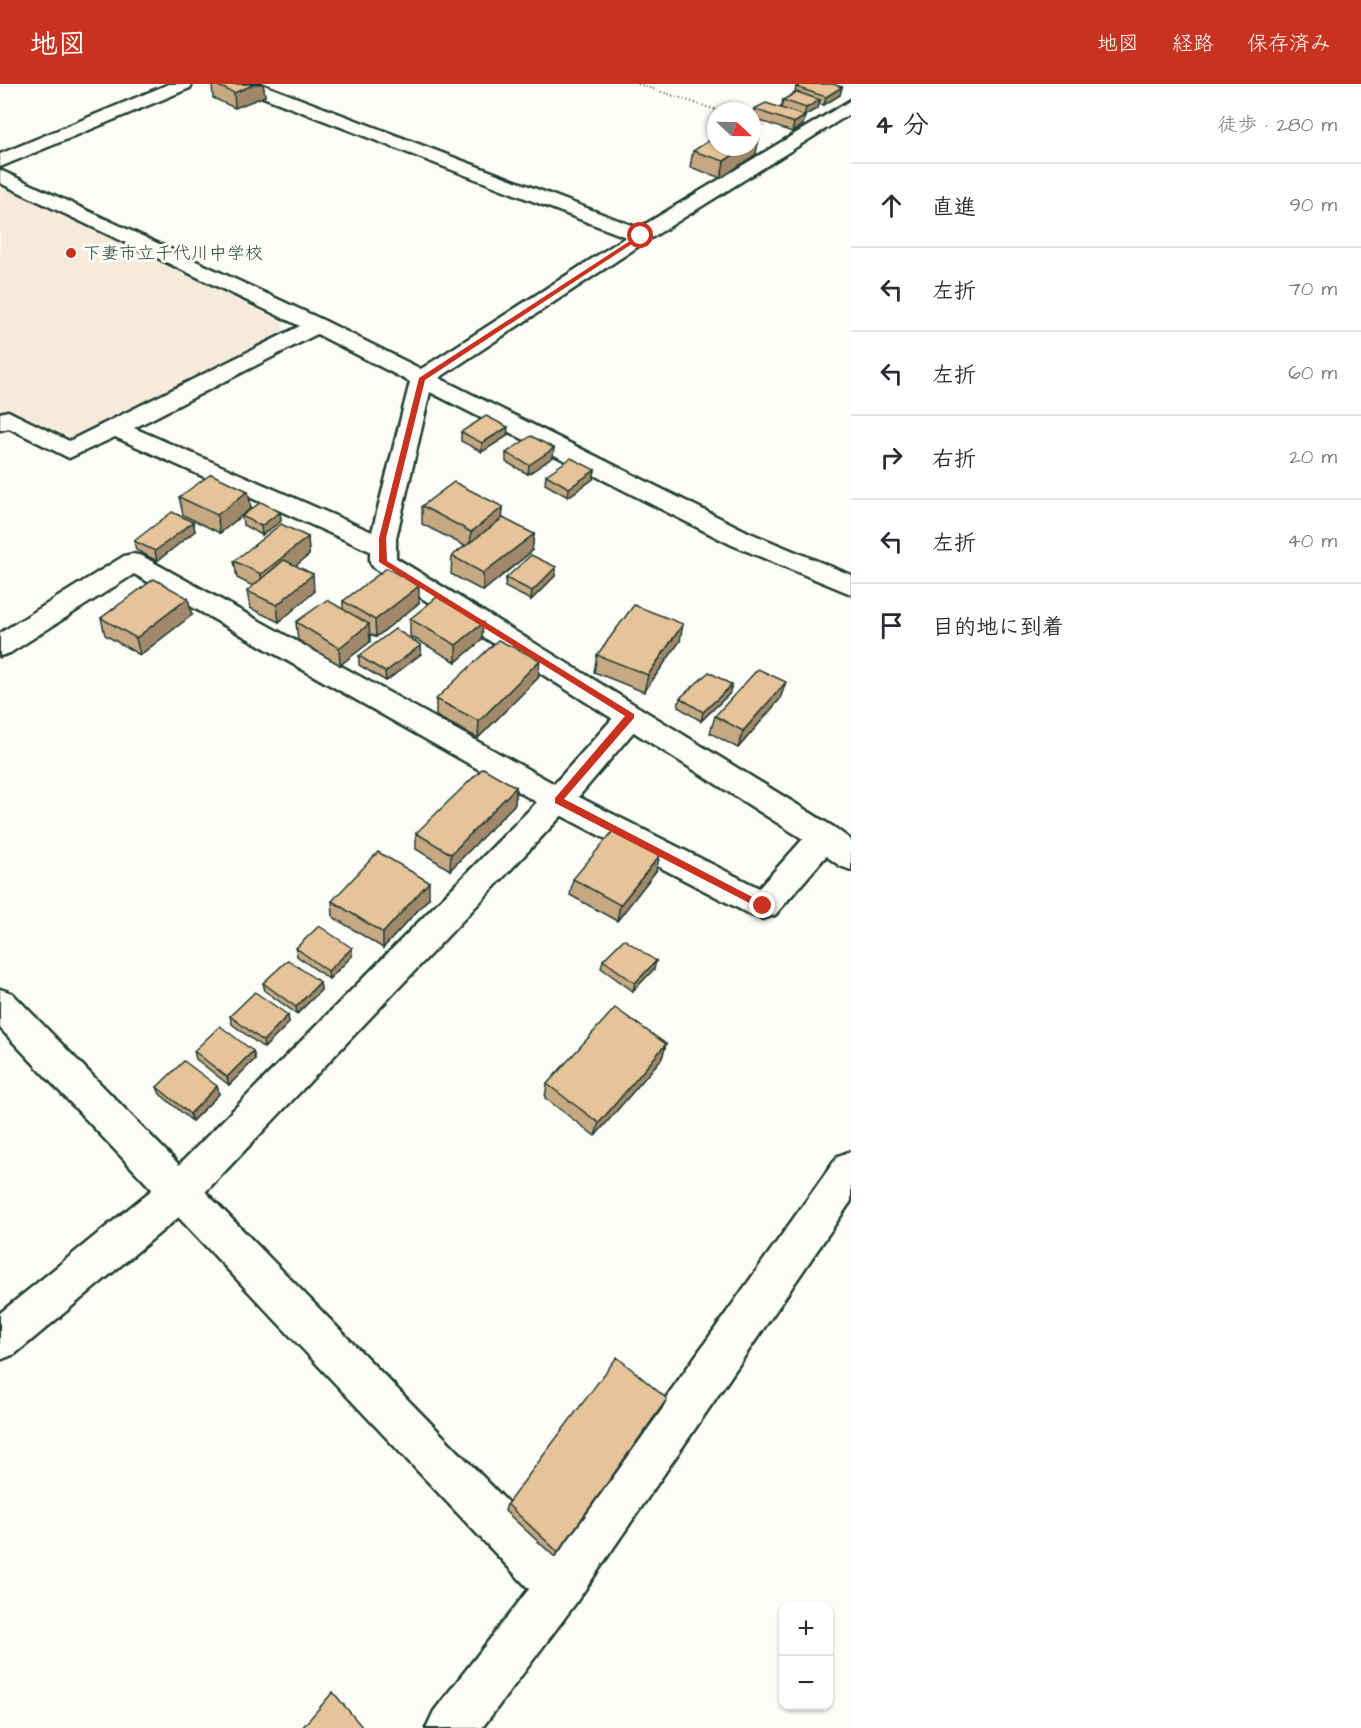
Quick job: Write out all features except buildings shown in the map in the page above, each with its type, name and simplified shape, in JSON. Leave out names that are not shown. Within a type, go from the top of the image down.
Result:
[{"type":"street","points":[[0,161],[184,84]]},
{"type":"street","points":[[246,84],[641,236]]},
{"type":"street","points":[[851,105],[641,236],[422,379],[383,538],[383,562],[824,837],[851,857]]},
{"type":"street","points":[[0,176],[317,326],[741,539],[851,585]]},
{"type":"street","points":[[0,423],[8,418],[69,451],[317,326]]},
{"type":"street","points":[[115,428],[383,547]]},
{"type":"street","points":[[0,646],[133,562],[558,800],[763,906],[824,837]]},
{"type":"street","points":[[0,1339],[178,1193],[558,800],[631,716]]},
{"type":"street","points":[[0,1004],[178,1193],[559,1588]]},
{"type":"street","points":[[451,1728],[559,1588],[851,1169]]},
{"type":"path","points":[[638,84],[707,107]]},
{"type":"shaded area","name":"下妻市立千代川中学校","points":[[0,184],[283,322],[282,332],[66,442],[11,410],[0,415]]},
{"type":"place","name":"下妻市立千代川中学校","points":[[71,253]]},
{"type":"route","points":[[641,236],[422,379],[383,538],[383,562],[631,716],[558,800],[763,906]]}]
